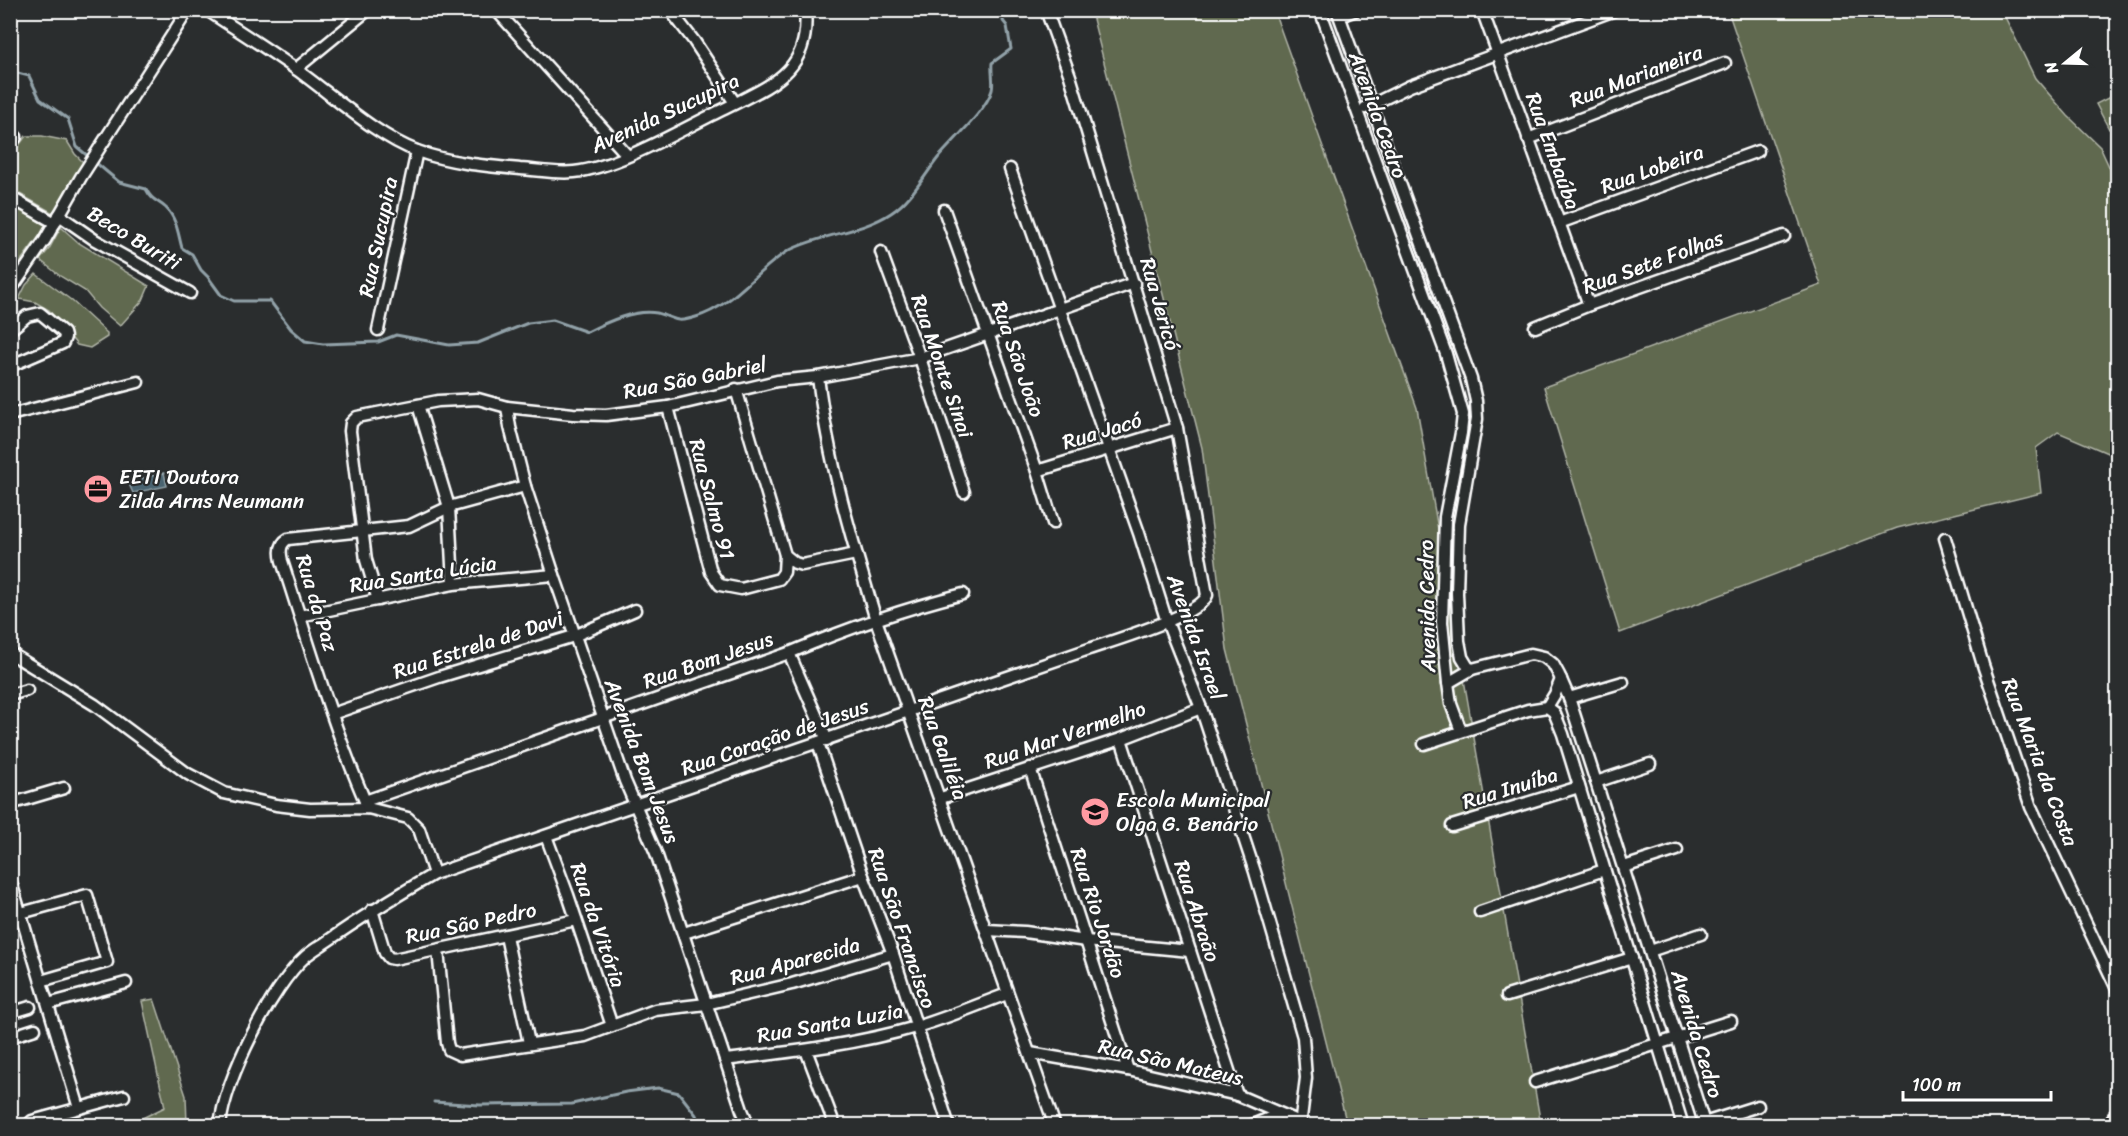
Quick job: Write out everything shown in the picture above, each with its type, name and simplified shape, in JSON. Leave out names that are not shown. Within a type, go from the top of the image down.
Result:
[{"type":"highway","points":[[2112,1125],[2118,1114]]},
{"type":"street","points":[[10,291],[188,10]]},
{"type":"street","name":"Avenida Sucupira","points":[[207,10],[297,69],[386,135],[417,151],[440,158],[490,166],[565,172],[596,167],[627,155],[735,103],[774,81],[792,68],[802,52],[806,35],[805,10]]},
{"type":"street","points":[[297,69],[368,10]]},
{"type":"street","points":[[496,10],[627,155]]},
{"type":"street","points":[[670,10],[694,41],[735,103]]},
{"type":"street","name":"Rua Jericó","points":[[1046,10],[1063,54],[1178,429],[1208,595],[1206,600],[1194,608]]},
{"type":"street","name":"Avenida Cedro","points":[[1320,10],[1446,354],[1463,414],[1445,517],[1442,611],[1451,704],[1461,731]]},
{"type":"street","points":[[1339,13],[1356,10]]},
{"type":"street","name":"Rua Embaúba","points":[[1482,10],[1589,305]]},
{"type":"street","points":[[1356,111],[1410,86],[1616,10]]},
{"type":"street","name":"Avenida Cedro","points":[[1339,13],[1471,379],[1476,401],[1477,419],[1463,501],[1459,547],[1459,641],[1462,657],[1472,669],[1531,654],[1544,657],[1553,664],[1561,679],[1624,867],[1704,1124]]},
{"type":"street","name":"Rua Marianeira","points":[[1528,139],[1725,63]]},
{"type":"street","name":"Rua Sucupira","points":[[378,330],[417,151]]},
{"type":"street","name":"Rua Lobeira","points":[[1559,222],[1758,152]]},
{"type":"street","name":"Avenida Israel","points":[[1010,169],[1139,532],[1167,622],[1201,708],[1255,872],[1303,1037],[1306,1078],[1300,1124]]},
{"type":"street","name":"Beco Buriti","points":[[10,196],[96,240],[190,293]]},
{"type":"street","name":"Rua São João","points":[[944,210],[1037,471],[1053,523]]},
{"type":"street","name":"Rua Sete Folhas","points":[[1535,327],[1589,305],[1784,236]]},
{"type":"street","name":"Rua Monte Sinai","points":[[881,252],[920,358],[964,492]]},
{"type":"street","name":"Rua São Gabriel","points":[[362,531],[351,440],[351,423],[357,417],[438,401],[478,399],[507,407],[573,414],[606,414],[668,407],[777,381],[818,377],[920,358],[1134,283]]},
{"type":"street","points":[[1428,308],[1443,303]]},
{"type":"street","points":[[10,330],[27,316],[40,313],[66,337],[63,343],[10,366]]},
{"type":"street","name":"Rua Galiléia","points":[[818,377],[828,445],[856,554],[876,620],[1055,1125]]},
{"type":"street","points":[[10,415],[138,382]]},
{"type":"street","points":[[736,389],[785,555],[795,563],[802,565],[856,554]]},
{"type":"street","points":[[418,405],[449,507],[453,584]]},
{"type":"street","name":"Avenida Bom Jesus","points":[[507,407],[525,486],[574,636],[625,781],[656,853],[749,1125]]},
{"type":"street","name":"Rua Salmo 91","points":[[668,407],[711,572],[720,585],[741,589],[779,579],[784,572],[785,555]]},
{"type":"street","name":"Rua Jacó","points":[[1037,471],[1178,429]]},
{"type":"street","name":"Rua da Paz","points":[[366,804],[332,714],[280,555],[284,542],[288,539],[410,526],[449,507],[525,486]]},
{"type":"street","points":[[1449,497],[1463,501]]},
{"type":"street","points":[[362,531],[366,560],[378,600]]},
{"type":"street","name":"Rua Maria da Costa","points":[[1945,538],[1983,664],[2031,807],[2118,991]]},
{"type":"street","name":"Rua Santa Lúcia","points":[[300,616],[453,584],[554,575]]},
{"type":"street","name":"Rua Bom Jesus","points":[[366,804],[602,717],[789,653],[839,632],[963,594]]},
{"type":"street","name":"Rua Coração de Jesus","points":[[220,1125],[238,1066],[260,1019],[282,984],[306,956],[372,910],[434,874],[1167,622],[1194,608]]},
{"type":"street","name":"Rua Estrela de Davi","points":[[332,714],[439,677],[574,636],[635,610]]},
{"type":"street","points":[[10,653],[95,705],[188,774],[224,793],[266,803],[310,809],[366,804],[401,815],[413,822],[424,842],[434,874]]},
{"type":"street","name":"Rua São Francisco","points":[[789,653],[822,742],[863,876],[893,954],[950,1125]]},
{"type":"street","points":[[1448,683],[1472,669]]},
{"type":"street","points":[[1424,744],[1528,710],[1547,707],[1561,679]]},
{"type":"street","points":[[1569,698],[1623,682]]},
{"type":"street","points":[[10,695],[27,690]]},
{"type":"street","name":"Avenida Cedro","points":[[1547,707],[1556,716],[1683,1125]]},
{"type":"street","name":"Rua Mar Vermelho","points":[[941,798],[1121,739],[1201,708]]},
{"type":"street","name":"Rua Abraão","points":[[1121,739],[1237,1095]]},
{"type":"street","points":[[1596,782],[1650,764]]},
{"type":"street","name":"Rua Rio Jordão","points":[[1030,768],[1128,1070]]},
{"type":"street","name":"Rua Inuíba","points":[[1452,826],[1579,787]]},
{"type":"street","points":[[10,804],[63,788]]},
{"type":"street","name":"Rua da Vitória","points":[[546,836],[612,1026]]},
{"type":"street","points":[[1624,867],[1677,850]]},
{"type":"street","points":[[1480,912],[1604,870]]},
{"type":"street","points":[[684,933],[863,876]]},
{"type":"street","points":[[10,879],[79,1108]]},
{"type":"street","points":[[21,913],[87,895],[107,962],[41,981]]},
{"type":"street","name":"Rua São Pedro","points":[[372,910],[385,953],[389,958],[401,959],[576,920]]},
{"type":"street","points":[[987,930],[1025,932],[1086,942],[1190,951]]},
{"type":"street","points":[[1650,951],[1701,934]]},
{"type":"street","points":[[506,936],[529,1043]]},
{"type":"street","name":"Rua Aparecida","points":[[438,950],[446,1037],[449,1050],[460,1055],[585,1036],[655,1010],[706,1004],[792,984],[893,954]]},
{"type":"street","points":[[1507,996],[1632,958]]},
{"type":"street","points":[[48,1004],[126,983]]},
{"type":"street","name":"Rua Santa Luzia","points":[[725,1060],[807,1050],[916,1027],[1007,994]]},
{"type":"street","points":[[10,1013],[30,1007]]},
{"type":"street","points":[[1535,1082],[1731,1021]]},
{"type":"street","points":[[10,1037],[35,1029]]},
{"type":"street","points":[[807,1050],[834,1125]]},
{"type":"street","name":"Rua São Mateus","points":[[1030,1053],[1128,1070],[1237,1095],[1300,1124]]},
{"type":"street","points":[[27,1125],[32,1121],[124,1096]]},
{"type":"street","points":[[1704,1124],[1758,1106]]},
{"type":"street","points":[[1250,1125],[1279,1114]]},
{"type":"green space","points":[[1091,11],[1274,11],[1417,408],[1541,1125],[1347,1125],[1227,649],[1202,448]]},
{"type":"green space","points":[[1728,11],[2002,11],[2035,78],[2068,116],[2100,147],[2117,184],[2117,457],[2058,432],[2036,448],[2041,493],[1897,528],[1620,633],[1544,387],[1821,285]]},
{"type":"green space","points":[[2110,97],[2117,112],[2118,124],[2109,129],[2096,104]]},
{"type":"green space","points":[[26,136],[42,136],[67,141],[83,162],[53,213],[11,189],[11,156]]},
{"type":"green space","points":[[11,204],[47,226],[22,259],[18,272],[11,280]]},
{"type":"green space","points":[[61,227],[79,243],[149,286],[143,300],[120,326],[99,308],[85,291],[60,276],[40,260]]},
{"type":"green space","points":[[36,274],[71,300],[107,333],[107,337],[90,348],[77,345],[49,310],[35,302],[19,299],[26,285]]},
{"type":"green space","points":[[154,999],[186,1096],[187,1125],[128,1125],[165,1107],[142,1001]]},
{"type":"water","points":[[164,473],[167,486],[133,493],[128,482]]},
{"type":"waterway","points":[[10,71],[29,76],[40,99],[68,119],[77,147],[119,182],[146,189],[170,212],[182,248],[192,254],[201,270],[221,295],[234,301],[270,301],[291,329],[305,341],[323,344],[378,342],[396,335],[449,345],[478,343],[528,323],[553,320],[587,332],[639,313],[657,313],[679,320],[696,317],[722,305],[788,251],[800,245],[867,225],[891,213],[911,195],[938,158],[989,98],[993,87],[992,63],[1011,49],[1007,26],[1003,21],[1004,10]]},
{"type":"waterway","points":[[434,1102],[480,1105],[572,1104],[626,1092],[658,1088],[679,1093],[696,1115],[700,1126]]},
{"type":"place","name":"EETI Doutora Zilda Arns Neumann","points":[[98,489]]},
{"type":"place","name":"Escola Municipal Olga G. Benário","points":[[1095,812]]}]
